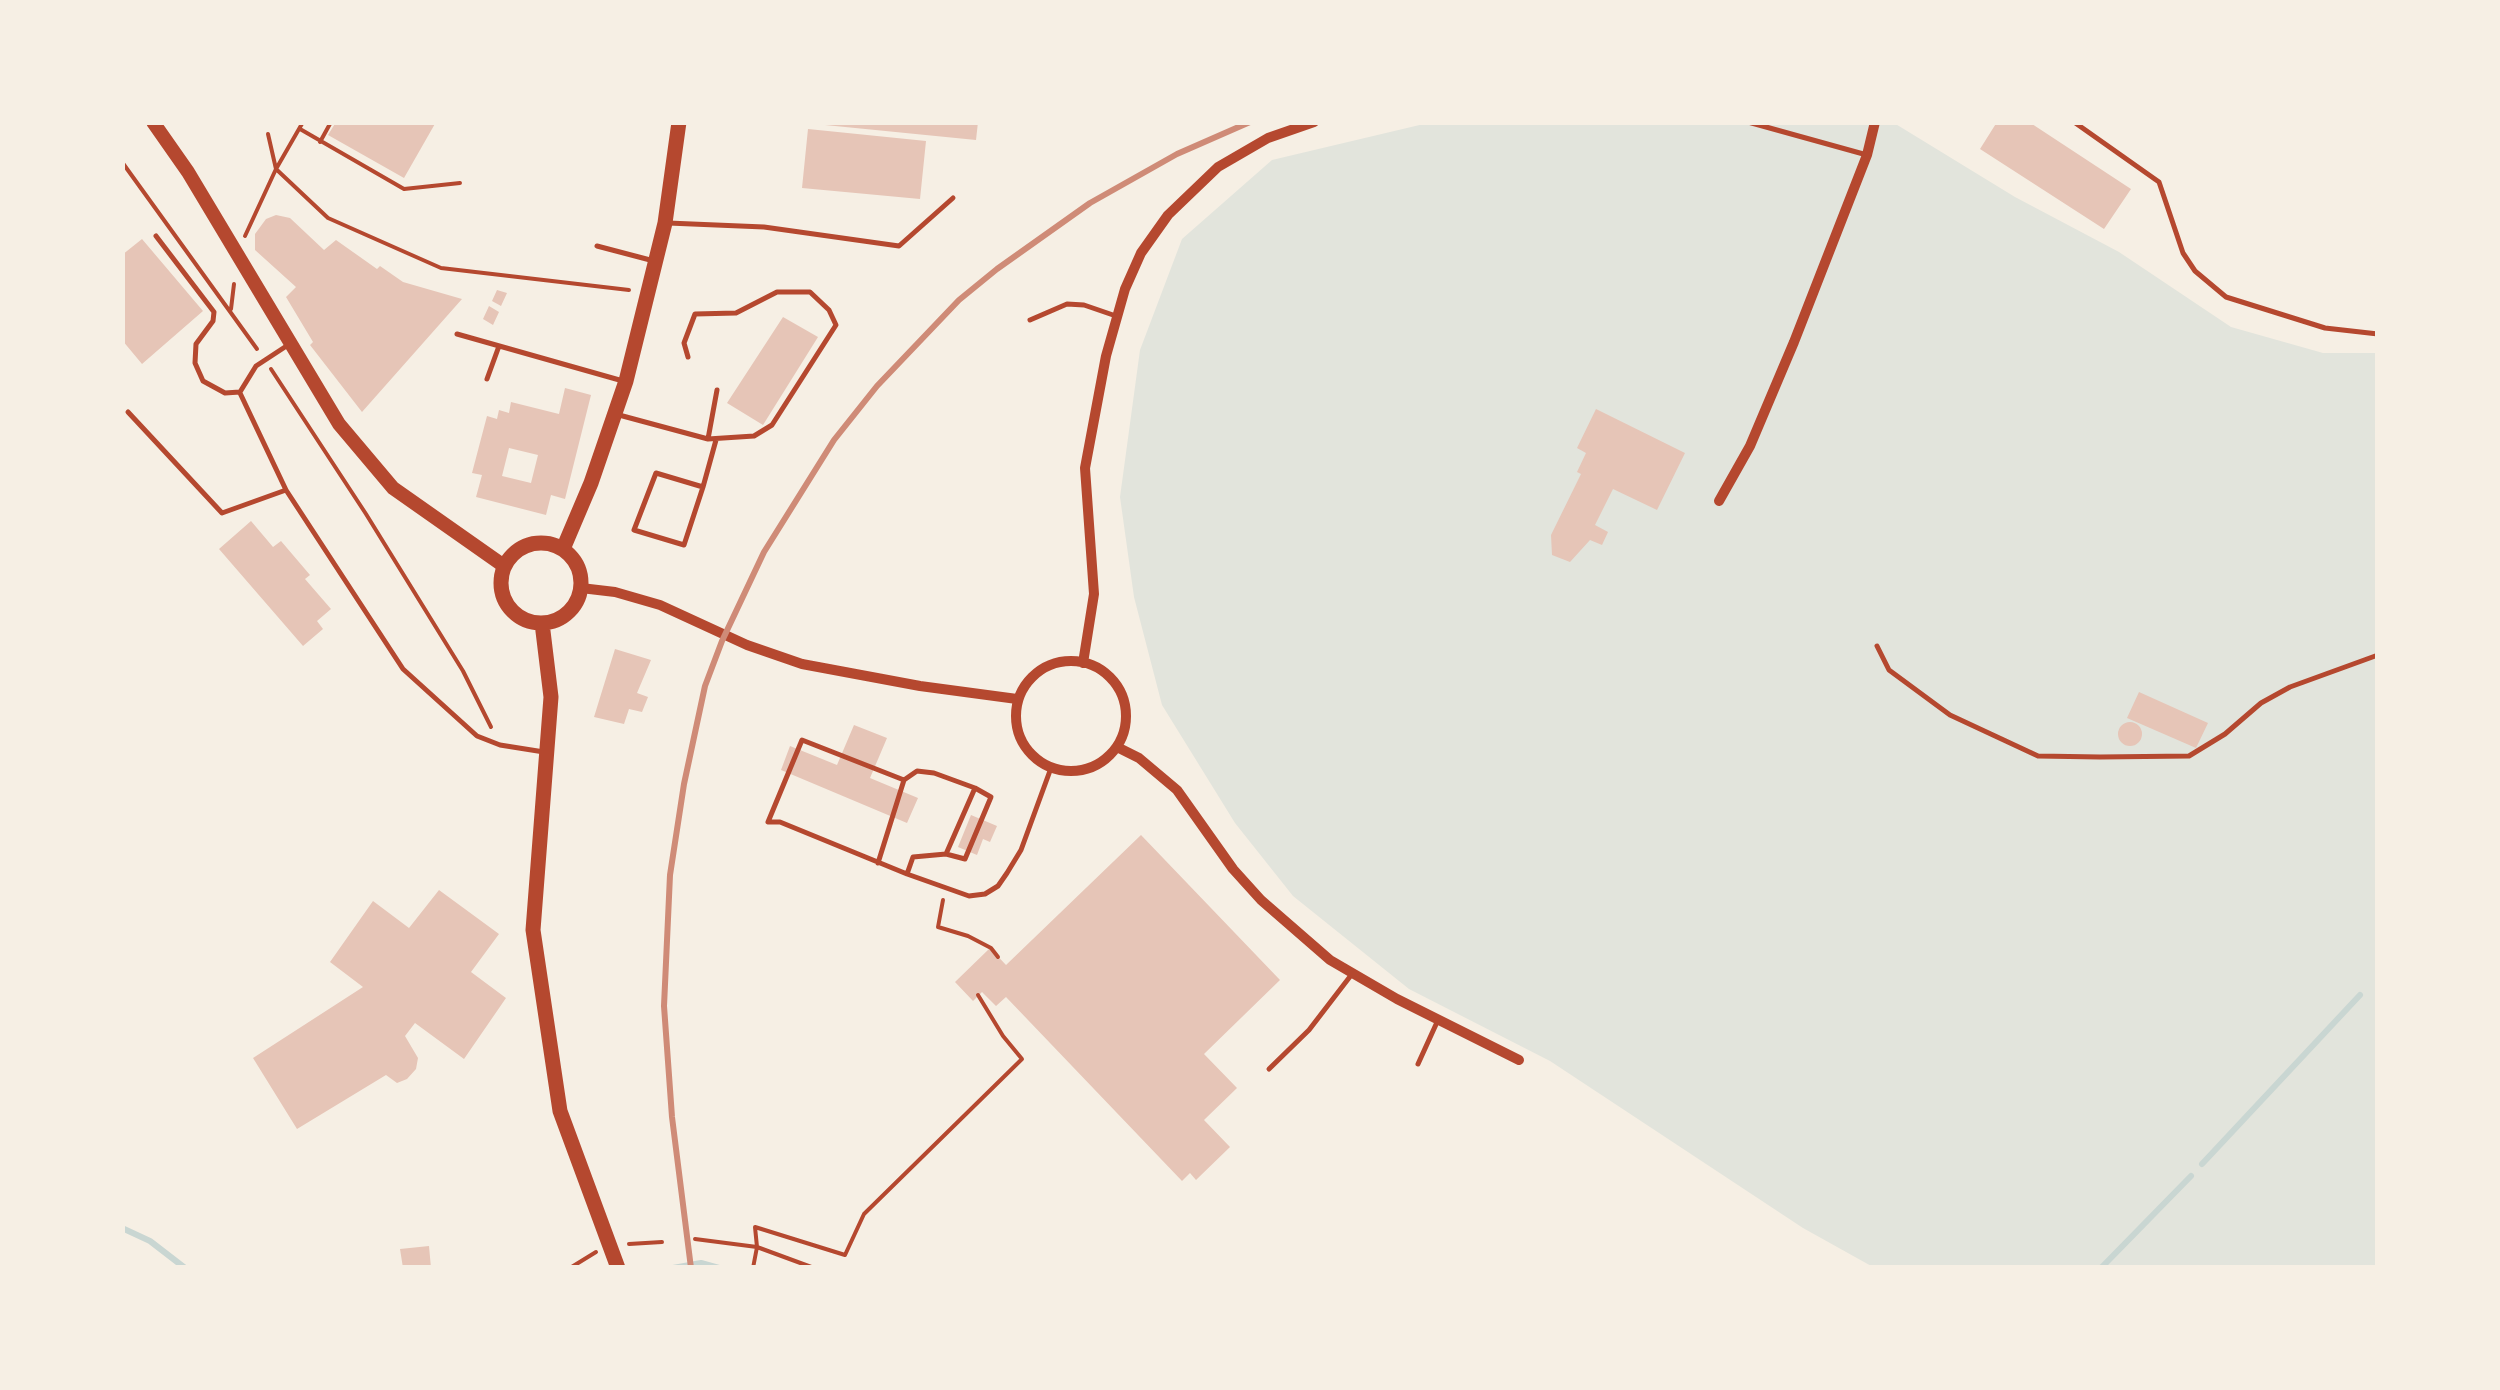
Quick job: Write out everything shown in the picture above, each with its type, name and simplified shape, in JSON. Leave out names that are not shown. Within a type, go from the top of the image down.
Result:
[{"type":"main road","points":[[562,549],[626,382],[665,223],[679,122]]},
{"type":"main road","points":[[536,542],[562,549],[577,566],[581,588],[578,599],[563,616],[542,623],[516,615],[507,605],[500,579],[504,566],[523,546],[536,542]]},
{"type":"main road","points":[[542,623],[551,697],[533,930],[560,1112],[612,1255]]},
{"type":"street","points":[[153,122],[188,172],[338,424],[393,488],[504,566]]},
{"type":"street","points":[[1083,663],[1094,594],[1085,468],[1094,408],[1116,316],[1142,253],[1168,214],[1218,167],[1268,138],[1314,122]]},
{"type":"street","points":[[1719,502],[1757,429],[1867,156],[1875,122]]},
{"type":"street","points":[[581,588],[615,592],[660,605],[747,645],[802,664],[920,686],[1017,698]]},
{"type":"street","points":[[1083,663],[1099,669],[1113,681],[1126,713],[1124,731],[1104,760],[1088,769],[1069,772],[1051,768],[1026,748],[1018,733],[1017,698],[1036,674],[1050,666],[1083,663]]},
{"type":"street","points":[[1116,747],[1139,758],[1177,790],[1202,820],[1233,869],[1295,932],[1352,974],[1519,1060]]},
{"type":"lane","points":[[1748,122],[1867,156]]},
{"type":"lane","points":[[2074,122],[2160,182],[2183,253],[2195,272],[2226,297],[2325,328],[2378,334]]},
{"type":"lane","points":[[665,223],[764,227],[898,246],[954,198]]},
{"type":"lane","points":[[156,236],[214,312],[213,321],[196,344],[195,363],[204,381],[224,393],[240,392]]},
{"type":"lane","points":[[597,246],[656,262]]},
{"type":"lane","points":[[616,414],[712,439],[754,436],[772,425],[836,325],[829,310],[810,292],[778,292],[736,313],[695,314],[684,344],[688,357]]},
{"type":"lane","points":[[1030,320],[1068,304],[1116,316]]},
{"type":"lane","points":[[457,334],[626,382]]},
{"type":"lane","points":[[240,392],[256,366],[290,344]]},
{"type":"lane","points":[[487,379],[499,346]]},
{"type":"lane","points":[[704,487],[656,472],[634,530],[684,545],[704,487],[718,390]]},
{"type":"lane","points":[[240,392],[286,490],[403,669],[477,736],[500,745],[546,752]]},
{"type":"lane","points":[[128,412],[222,513],[286,490]]},
{"type":"lane","points":[[1877,646],[1889,670],[1950,714],[2038,756],[2085,757],[2190,756],[2225,734],[2261,703],[2290,687],[2378,655]]},
{"type":"lane","points":[[904,780],[802,740],[768,822],[780,822],[944,889],[969,896],[985,894],[998,886],[1021,850],[1051,768]]},
{"type":"lane","points":[[878,863],[904,780],[917,771],[934,773],[990,797],[965,859],[946,854],[913,856],[907,874]]},
{"type":"lane","points":[[946,854],[975,788]]},
{"type":"lane","points":[[1269,1069],[1309,1030],[1352,974]]},
{"type":"lane","points":[[1418,1064],[1438,1020]]},
{"type":"path","points":[[276,169],[304,122]]},
{"type":"path","points":[[320,142],[331,122]]},
{"type":"path","points":[[300,129],[404,189],[460,183]]},
{"type":"path","points":[[268,134],[276,169],[328,218],[441,268],[648,293]]},
{"type":"path","points":[[122,162],[265,360],[366,514],[463,671],[500,745]]},
{"type":"path","points":[[944,889],[938,927],[980,942],[998,957]]},
{"type":"path","points":[[754,1266],[758,1247],[755,1227],[845,1255],[864,1214],[1022,1059],[978,995]]},
{"type":"path","points":[[694,1239],[758,1247],[814,1268]]},
{"type":"path","points":[[570,1268],[662,1242]]},
{"type":"shaded area","points":[[1428,123],[1894,123],[2015,197],[2119,252],[2231,327],[2323,353],[2377,353],[2377,1267],[1873,1267],[1803,1228],[1550,1061],[1409,989],[1293,896],[1235,823],[1162,705],[1134,597],[1120,497],[1140,350],[1182,239],[1272,160]]},
{"type":"building","points":[[336,122],[436,122],[404,178],[328,135]]},
{"type":"building","points":[[825,122],[978,122],[976,140]]},
{"type":"building","points":[[1997,122],[2029,122],[2131,189],[2104,229],[1980,149]]},
{"type":"building","points":[[808,129],[926,141],[920,199],[802,188]]},
{"type":"building","points":[[276,215],[290,218],[324,250],[336,240],[403,282],[462,299],[362,412],[310,345],[313,342],[286,297],[296,287],[255,250],[255,234],[266,219]]},
{"type":"building","points":[[142,239],[203,311],[142,364],[122,340],[122,255]]},
{"type":"building","points":[[497,290],[507,293],[501,306],[492,301]]},
{"type":"building","points":[[489,306],[499,312],[493,325],[483,319]]},
{"type":"building","points":[[783,317],[818,337],[763,425],[727,403]]},
{"type":"building","points":[[565,388],[591,395],[565,499],[551,495],[546,515],[476,497],[482,475],[472,473],[487,416],[497,419],[499,410],[509,413],[511,402],[559,414]],"holes":[[[509,448],[538,455],[531,483],[502,476]]]},
{"type":"building","points":[[1596,409],[1685,453],[1657,510],[1613,489],[1595,525],[1608,532],[1602,545],[1590,540],[1570,562],[1552,555],[1551,535],[1581,474],[1577,472],[1586,453],[1577,448]]},
{"type":"building","points":[[251,521],[273,547],[281,541],[310,575],[305,579],[331,609],[317,621],[323,629],[303,646],[219,549]]},
{"type":"building","points":[[615,649],[651,660],[637,693],[648,697],[642,712],[629,709],[624,724],[594,717]]},
{"type":"building","points":[[2139,692],[2208,723],[2196,748],[2127,718]]},
{"type":"building","points":[[2130,722],[2142,734],[2130,746],[2118,734]]},
{"type":"building","points":[[854,725],[887,738],[870,778],[918,798],[907,823],[781,770],[790,746],[837,765]]},
{"type":"building","points":[[971,815],[997,826],[990,842],[983,839],[977,855],[958,847]]},
{"type":"building","points":[[1141,835],[1280,980],[1204,1054],[1237,1088],[1204,1120],[1230,1147],[1196,1180],[1190,1173],[1182,1181],[1006,997],[996,1006],[982,992],[973,1001],[955,982],[990,948],[1006,965]]},
{"type":"building","points":[[439,890],[499,934],[471,972],[506,998],[464,1059],[415,1023],[405,1036],[418,1058],[416,1069],[407,1079],[397,1083],[386,1075],[297,1129],[253,1058],[363,987],[330,962],[373,901],[409,928]]},
{"type":"building","points":[[429,1246],[431,1268],[403,1268],[400,1249]]},
{"type":"waterway","points":[[2202,1164],[2360,995]]},
{"type":"waterway","points":[[2101,1268],[2191,1176]]},
{"type":"waterway","points":[[122,1228],[150,1241],[185,1268]]},
{"type":"waterway","points":[[673,1268],[701,1263],[719,1268]]},
{"type":"railway","points":[[691,1268],[672,1117],[664,1006],[670,875],[705,686],[764,552],[834,440],[877,386],[959,300],[1090,203],[1177,154],[1250,122]]}]
